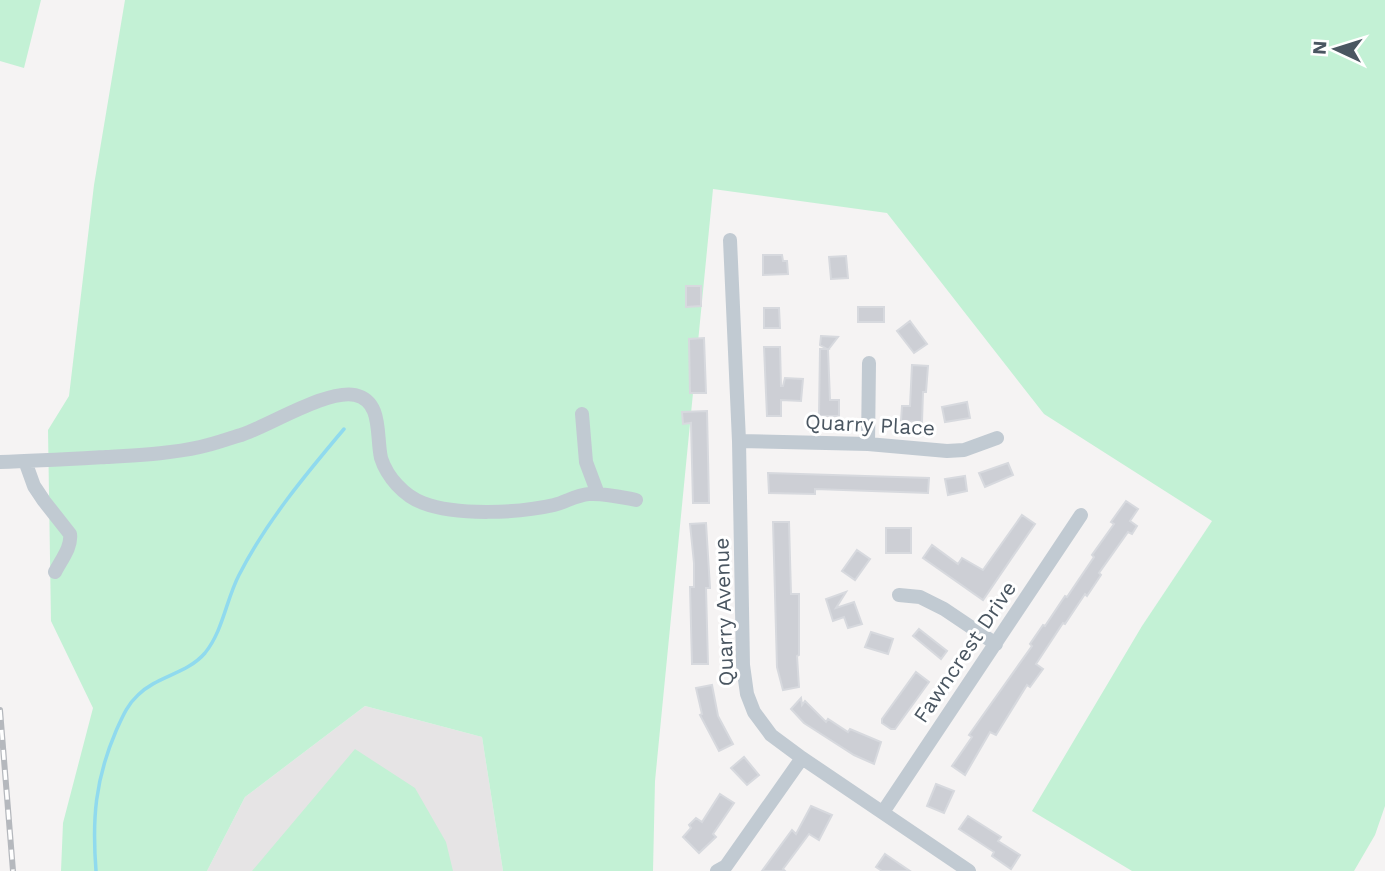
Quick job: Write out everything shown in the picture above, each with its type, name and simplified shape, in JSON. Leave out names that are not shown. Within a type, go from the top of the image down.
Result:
[{"type":"street","name":"Quarry Avenue","points":[[730,240],[739,441],[743,665],[747,694],[764,727],[802,758],[969,871]]},
{"type":"street","points":[[868,444],[869,363]]},
{"type":"street","points":[[0,462],[149,455],[200,447],[247,433],[320,402],[356,395],[368,401],[373,408],[377,418],[382,460],[387,471],[407,493],[421,502],[440,508],[493,512],[557,505],[578,495],[598,494],[636,500]]},
{"type":"street","points":[[582,414],[586,462],[598,494]]},
{"type":"street","name":"Quarry Place","points":[[739,441],[868,444],[958,450],[997,438]]},
{"type":"street","points":[[25,461],[44,501],[71,534],[67,550],[55,572]]},
{"type":"street","name":"Fawncrest Drive","points":[[883,812],[1082,515]]},
{"type":"street","points":[[899,595],[920,597],[944,608],[996,644]]},
{"type":"street","points":[[717,871],[726,866],[802,758]]},
{"type":"shaded area","points":[[365,706],[482,737],[503,871],[207,871],[245,797]]},
{"type":"green space","points":[[0,0],[41,0],[24,68],[0,61]]},
{"type":"green space","points":[[125,0],[1385,0],[1385,806],[1375,835],[1354,871],[1132,871],[1032,811],[1142,626],[1212,521],[1044,414],[887,213],[713,189],[655,781],[653,871],[503,871],[482,737],[365,706],[245,797],[207,871],[61,871],[63,823],[93,708],[51,621],[48,430],[69,396],[94,185]]},
{"type":"green space","points":[[355,749],[415,788],[446,842],[453,871],[252,871]]},
{"type":"building","points":[[763,255],[782,255],[783,261],[787,261],[788,274],[763,275]]},
{"type":"building","points":[[846,256],[848,278],[831,279],[829,257]]},
{"type":"building","points":[[686,286],[701,286],[701,306],[686,307]]},
{"type":"building","points":[[858,307],[884,307],[884,322],[858,322]]},
{"type":"building","points":[[764,308],[779,308],[780,328],[764,328]]},
{"type":"building","points":[[910,321],[927,344],[914,353],[897,331]]},
{"type":"building","points":[[821,336],[838,337],[828,350],[830,400],[839,400],[839,416],[819,416],[820,349],[827,349],[820,345]]},
{"type":"building","points":[[704,338],[706,393],[690,393],[689,339]]},
{"type":"building","points":[[764,347],[780,347],[781,386],[785,378],[803,379],[801,401],[781,400],[781,416],[767,416]]},
{"type":"building","points":[[912,365],[928,366],[926,392],[923,392],[922,422],[901,421],[902,406],[910,406]]},
{"type":"building","points":[[967,402],[970,418],[945,422],[942,407]]},
{"type":"building","points":[[707,411],[709,503],[693,503],[691,423],[683,424],[682,412]]},
{"type":"building","points":[[1008,463],[1013,475],[985,487],[979,473]]},
{"type":"building","points":[[768,473],[929,478],[928,493],[815,489],[815,494],[769,493]]},
{"type":"building","points":[[965,476],[967,491],[948,495],[945,479]]},
{"type":"building","points":[[1126,501],[1138,509],[1130,521],[1137,526],[1132,534],[1128,532],[1099,573],[1101,575],[1087,596],[1085,594],[1065,624],[1063,623],[1036,664],[1043,669],[1030,687],[1027,685],[996,735],[990,732],[965,775],[952,766],[972,737],[969,735],[1032,646],[1030,644],[1043,625],[1045,626],[1065,596],[1067,597],[1094,557],[1092,555]]},
{"type":"building","points":[[1022,515],[1035,524],[983,600],[923,558],[932,545],[958,564],[962,558],[983,570]]},
{"type":"building","points":[[773,522],[789,522],[791,594],[799,594],[799,687],[783,690],[777,667]]},
{"type":"building","points":[[706,523],[710,588],[706,588],[708,664],[692,664],[690,587],[694,587],[694,563],[690,524]]},
{"type":"building","points":[[886,528],[911,528],[911,553],[886,553]]},
{"type":"building","points":[[857,550],[870,559],[855,580],[842,571]]},
{"type":"building","points":[[846,592],[836,608],[854,602],[862,624],[848,628],[844,617],[833,621],[826,599]]},
{"type":"building","points":[[919,629],[947,651],[941,659],[913,636]]},
{"type":"building","points":[[871,632],[893,639],[888,654],[865,647]]},
{"type":"building","points":[[916,672],[929,682],[895,729],[891,729],[882,723],[882,719]]},
{"type":"building","points":[[712,685],[718,716],[733,744],[719,751],[700,715],[702,714],[696,688]]},
{"type":"building","points":[[801,698],[802,705],[805,701],[826,722],[828,719],[848,732],[850,729],[881,742],[874,764],[854,755],[804,723],[791,709]]},
{"type":"building","points":[[744,757],[759,775],[747,785],[731,768]]},
{"type":"building","points":[[936,784],[954,791],[944,813],[927,806]]},
{"type":"building","points":[[720,794],[734,803],[713,834],[716,837],[699,853],[683,837],[696,818],[702,822]]},
{"type":"building","points":[[811,806],[832,815],[819,840],[809,834],[783,869],[785,871],[762,871],[792,830],[796,834]]},
{"type":"building","points":[[968,816],[1001,837],[998,841],[1020,855],[1011,869],[992,856],[994,852],[959,829]]},
{"type":"building","points":[[885,854],[910,871],[882,871],[876,867]]},
{"type":"waterway","points":[[96,871],[94,834],[99,783],[109,749],[125,712],[134,699],[154,683],[190,666],[205,653],[216,635],[239,575],[261,536],[301,481],[344,429]]},
{"type":"railway","points":[[0,710],[13,871]]}]
